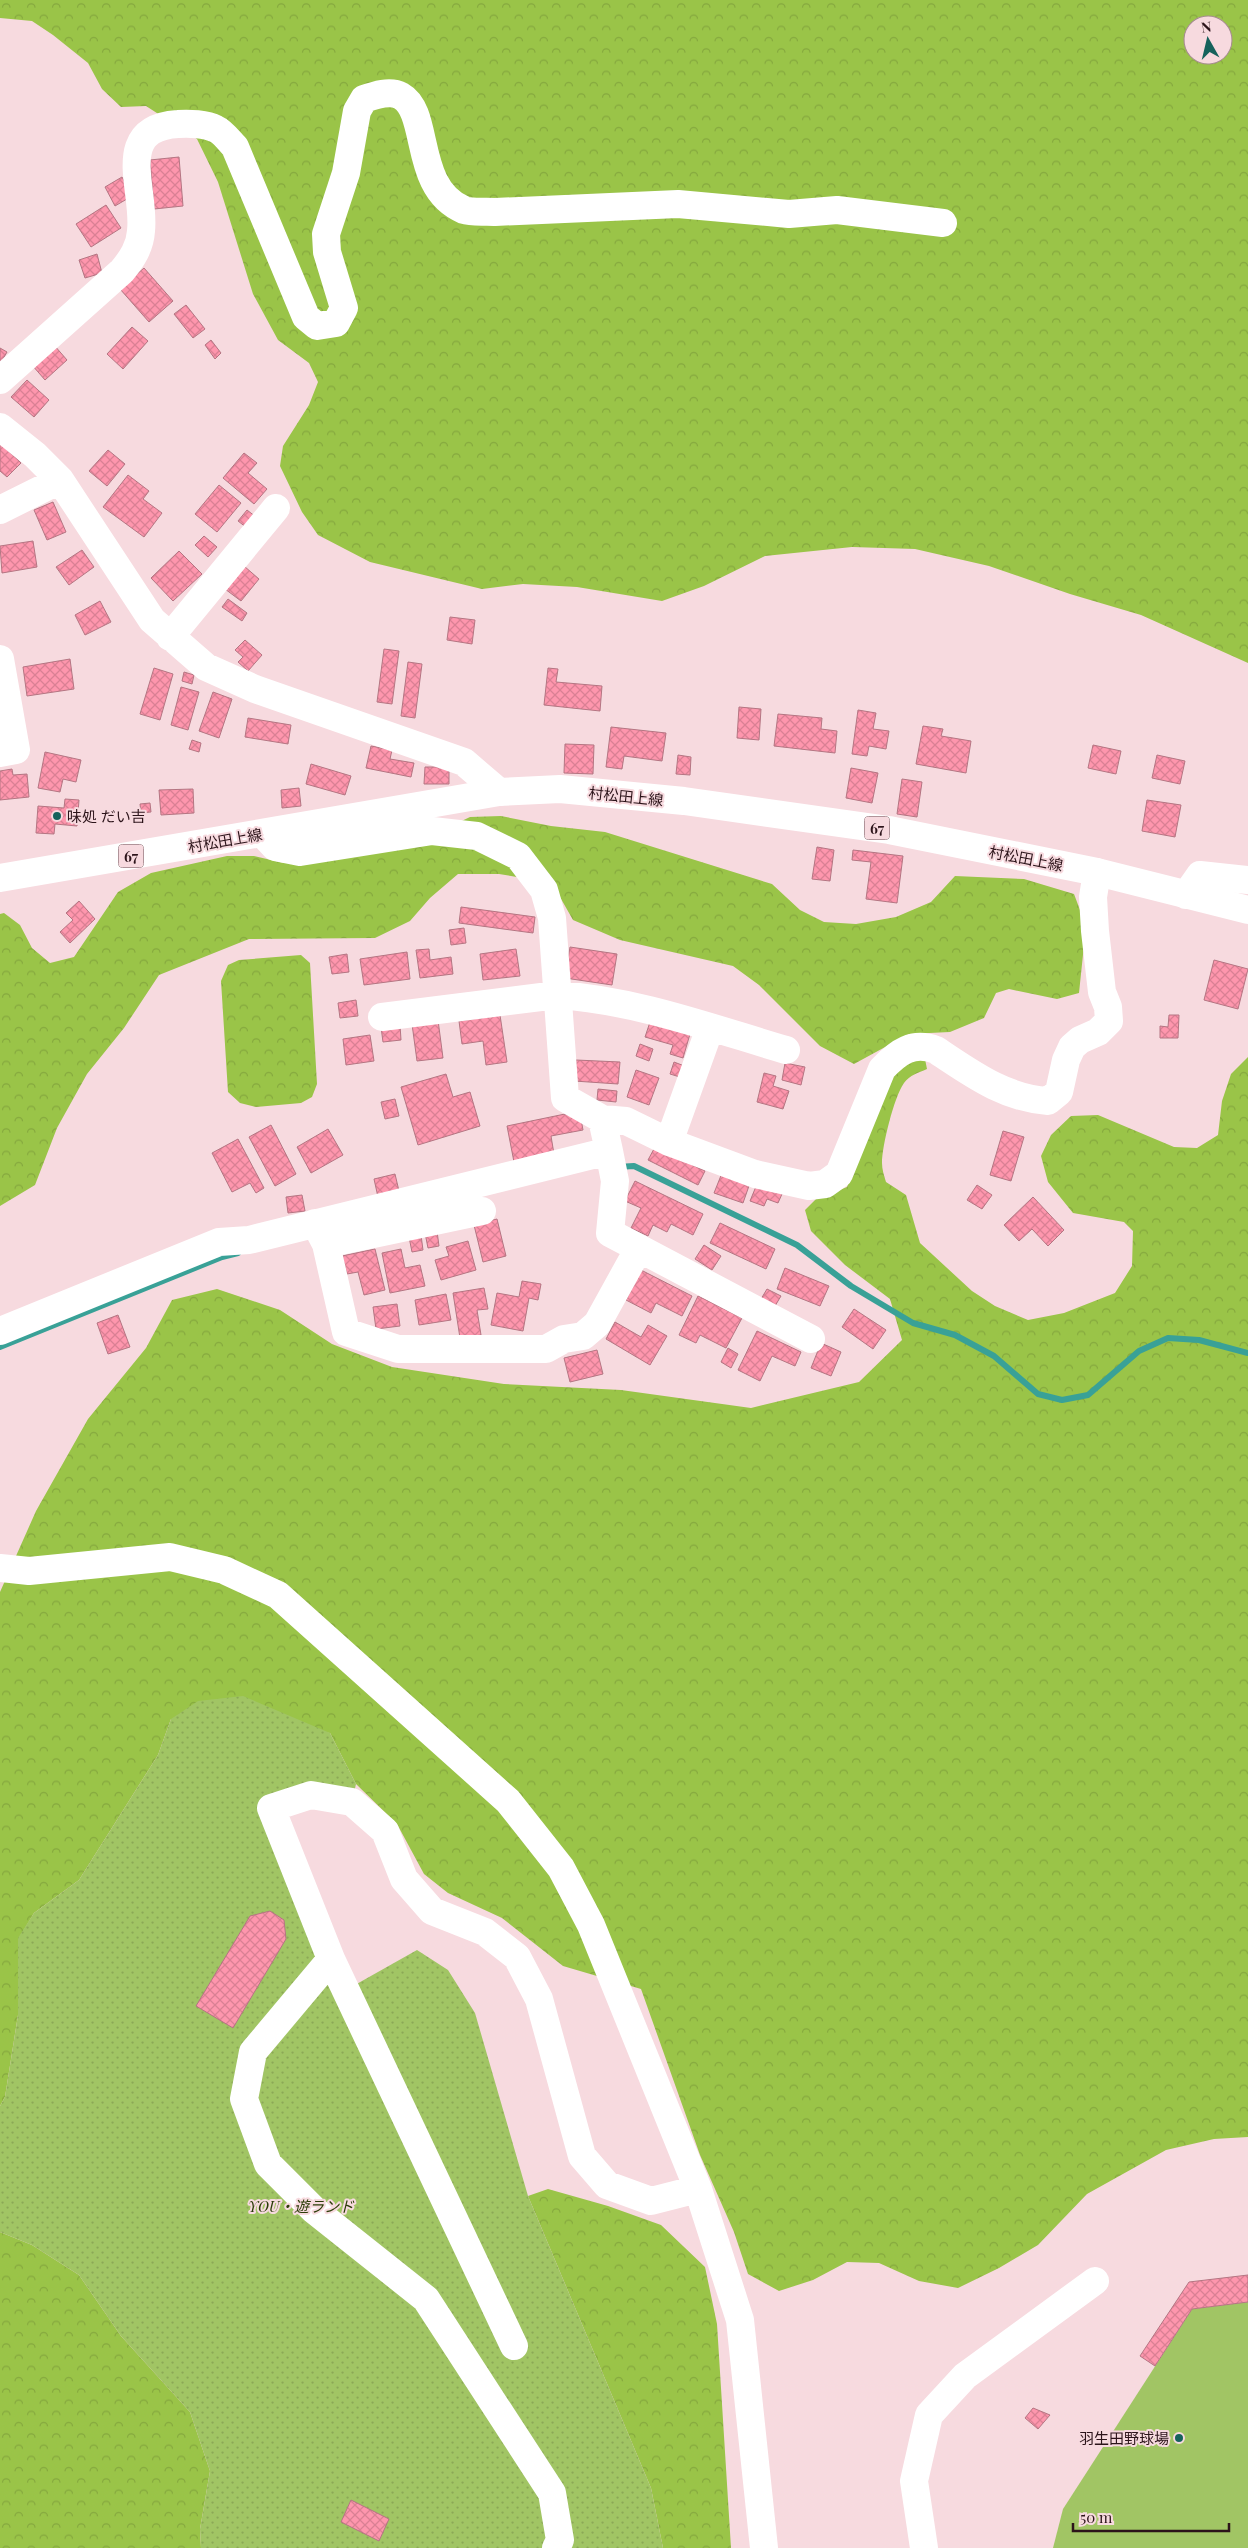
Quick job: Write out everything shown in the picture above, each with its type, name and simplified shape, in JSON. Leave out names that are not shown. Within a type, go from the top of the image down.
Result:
[{"type":"street","points":[[0,380],[122,272],[136,254],[142,230],[136,155],[144,137],[164,125],[187,123],[216,129],[235,147],[306,317],[317,326],[336,323],[344,308],[327,252],[326,234],[346,174],[357,111],[364,99],[383,93],[401,96],[412,108],[431,177],[443,194],[465,210],[495,212],[678,204],[789,214],[837,210],[943,223]]},
{"type":"street","points":[[0,427],[35,455],[60,480],[152,620],[206,667],[255,689],[464,762],[499,792]]},
{"type":"street","points":[[0,510],[60,480]]},
{"type":"street","points":[[170,637],[276,508]]},
{"type":"street","points":[[0,659],[16,750],[0,753]]},
{"type":"street","name":"村松田上線","points":[[0,878],[499,792],[560,789],[684,801],[889,830],[1097,872],[1248,910]]},
{"type":"street","points":[[262,834],[275,847],[300,852],[432,831],[477,836],[518,856],[544,890],[552,918],[565,1098],[602,1118],[626,1121],[669,1142],[755,1174],[810,1186],[825,1184],[839,1174],[882,1069],[894,1056],[909,1048],[924,1046],[936,1050],[1001,1090],[1033,1100],[1048,1101],[1060,1092],[1066,1060],[1072,1047],[1080,1040],[1098,1032],[1109,1021],[1108,1007],[1102,992],[1095,931],[1093,897],[1097,872]]},
{"type":"street","points":[[1186,895],[1200,875],[1248,880]]},
{"type":"street","points":[[382,1017],[557,995],[645,1008],[786,1050]]},
{"type":"street","points":[[669,1142],[710,1028]]},
{"type":"street","points":[[602,1118],[615,1181],[610,1233],[811,1339]]},
{"type":"street","points":[[321,1234],[609,1151]]},
{"type":"street","points":[[0,1331],[219,1242],[321,1234],[482,1211]]},
{"type":"street","points":[[321,1234],[346,1332],[398,1349],[546,1349],[564,1339],[583,1336],[597,1324],[639,1248]]},
{"type":"street","points":[[0,1568],[29,1570],[170,1557],[224,1570],[278,1595],[508,1801],[561,1868],[591,1925],[698,2189],[740,2320],[764,2548]]},
{"type":"street","points":[[514,2346],[331,1960],[271,1808],[310,1795],[352,1802],[385,1831],[404,1880],[432,1911],[485,1932],[517,1958],[540,1999],[582,2156],[607,2185],[651,2201],[698,2189]]},
{"type":"street","points":[[331,1960],[253,2052],[244,2099],[268,2164],[314,2210],[426,2299],[552,2493],[560,2540],[556,2548]]},
{"type":"street","points":[[924,2548],[914,2481],[929,2415],[965,2376],[1095,2281]]},
{"type":"green space","points":[[0,0],[1248,0],[1248,663],[1141,615],[1070,594],[989,566],[915,549],[852,547],[765,556],[704,586],[662,601],[577,587],[523,584],[482,589],[370,562],[318,535],[302,512],[280,466],[283,446],[309,405],[318,382],[309,363],[278,340],[253,294],[218,182],[197,139],[146,106],[121,107],[102,89],[88,63],[32,21],[0,18]]},
{"type":"green space","points":[[501,816],[551,826],[605,832],[772,884],[800,910],[824,922],[856,924],[896,917],[931,902],[955,876],[1024,879],[1074,894],[1086,926],[1079,993],[1057,999],[1009,989],[996,993],[984,1018],[950,1032],[909,1034],[854,1064],[820,1046],[759,985],[733,966],[620,940],[573,920],[552,883],[499,874],[458,874],[430,898],[410,921],[375,938],[249,939],[159,975],[124,1028],[87,1074],[57,1128],[35,1185],[0,1206],[0,914],[4,913],[20,925],[32,948],[50,963],[74,957],[118,892],[151,873],[227,856],[254,856],[284,863],[409,846],[470,817]]},
{"type":"green space","points":[[301,955],[310,963],[317,1084],[312,1097],[301,1103],[256,1107],[240,1103],[228,1092],[221,981],[228,965],[239,960]]},
{"type":"green space","points":[[1248,1057],[1248,2137],[1214,2139],[1166,2150],[1087,2194],[1038,2245],[999,2268],[958,2288],[919,2281],[879,2263],[847,2262],[813,2280],[779,2291],[748,2274],[734,2232],[700,2155],[641,1989],[563,1966],[502,1918],[448,1893],[424,1874],[397,1824],[356,1784],[330,1733],[171,1719],[158,1755],[79,1880],[34,1913],[19,1938],[18,2015],[5,2097],[0,2106],[0,1592],[36,1511],[88,1419],[146,1348],[172,1300],[217,1289],[280,1310],[332,1344],[392,1367],[504,1384],[621,1390],[751,1408],[859,1382],[902,1340],[890,1299],[845,1265],[811,1231],[805,1210],[816,1199],[847,1187],[887,1074],[901,1060],[925,1059],[927,1069],[914,1074],[906,1080],[896,1099],[884,1145],[882,1168],[886,1182],[906,1195],[920,1243],[972,1291],[995,1306],[1028,1320],[1064,1313],[1115,1293],[1132,1266],[1133,1231],[1124,1222],[1073,1213],[1048,1182],[1041,1156],[1051,1135],[1071,1116],[1098,1115],[1174,1147],[1197,1148],[1218,1135],[1222,1101],[1231,1074]]},
{"type":"green space","name":"YOU・遊ランド","points":[[243,1696],[330,1733],[356,1784],[352,1802],[271,1808],[346,1990],[417,1950],[448,1970],[475,2013],[528,2196],[651,2488],[663,2548],[201,2548],[200,2529],[210,2471],[190,2412],[121,2336],[79,2275],[32,2245],[0,2232],[0,2106],[5,2097],[18,2015],[18,1938],[34,1913],[79,1880],[158,1755],[171,1719],[198,1701]]},
{"type":"green space","points":[[548,2189],[608,2206],[661,2225],[705,2267],[717,2324],[731,2548],[663,2548],[651,2488],[528,2196]]},
{"type":"green space","points":[[0,2232],[32,2245],[79,2275],[121,2336],[190,2412],[210,2471],[200,2529],[201,2548],[0,2548]]},
{"type":"green space","name":"羽生田野球場","points":[[1248,2302],[1248,2548],[1053,2548],[1063,2509],[1192,2309]]},
{"type":"building","points":[[179,157],[183,206],[154,209],[150,160]]},
{"type":"building","points":[[122,177],[132,196],[115,206],[105,187]]},
{"type":"building","points":[[106,205],[121,228],[91,247],[76,224]]},
{"type":"building","points":[[97,254],[102,273],[85,278],[79,260]]},
{"type":"building","points":[[144,268],[173,301],[149,322],[120,289]]},
{"type":"building","points":[[186,305],[205,329],[193,338],[174,314]]},
{"type":"building","points":[[132,327],[148,341],[123,369],[107,354]]},
{"type":"building","points":[[211,340],[221,353],[215,359],[205,345]]},
{"type":"building","points":[[54,345],[67,360],[45,380],[32,365]]},
{"type":"building","points":[[0,348],[7,352],[0,364]]},
{"type":"building","points":[[27,380],[49,400],[34,417],[11,397]]},
{"type":"building","points":[[0,443],[21,463],[7,477],[0,471]]},
{"type":"building","points":[[108,450],[125,464],[107,486],[89,471]]},
{"type":"building","points":[[244,453],[257,463],[248,473],[267,489],[254,504],[223,478]]},
{"type":"building","points":[[128,475],[149,491],[143,499],[162,513],[144,537],[103,507]]},
{"type":"building","points":[[219,485],[241,503],[217,532],[195,514]]},
{"type":"building","points":[[53,502],[66,532],[47,540],[34,510]]},
{"type":"building","points":[[247,510],[256,517],[247,528],[238,521]]},
{"type":"building","points":[[204,536],[217,547],[208,557],[195,545]]},
{"type":"building","points":[[33,541],[37,567],[2,573],[0,546]]},
{"type":"building","points":[[82,550],[94,567],[69,585],[56,567]]},
{"type":"building","points":[[179,551],[202,574],[173,601],[151,578]]},
{"type":"building","points":[[244,566],[259,579],[241,601],[225,589]]},
{"type":"building","points":[[228,599],[247,613],[242,621],[222,607]]},
{"type":"building","points":[[100,601],[111,622],[85,635],[75,615]]},
{"type":"building","points":[[450,617],[475,620],[472,644],[447,640]]},
{"type":"building","points":[[245,640],[262,655],[248,671],[238,662],[243,657],[235,650]]},
{"type":"building","points":[[384,649],[399,651],[392,704],[377,702]]},
{"type":"building","points":[[70,659],[74,689],[27,696],[23,667]]},
{"type":"building","points":[[408,662],[422,664],[415,718],[401,716]]},
{"type":"building","points":[[154,668],[173,674],[160,720],[140,714]]},
{"type":"building","points":[[548,668],[558,669],[556,682],[602,686],[600,711],[544,705]]},
{"type":"building","points":[[184,672],[194,675],[192,684],[182,681]]},
{"type":"building","points":[[181,687],[199,692],[188,730],[171,725]]},
{"type":"building","points":[[213,692],[232,699],[219,738],[199,731]]},
{"type":"building","points":[[739,707],[761,709],[759,740],[737,738]]},
{"type":"building","points":[[858,710],[876,713],[873,729],[889,731],[886,749],[869,746],[867,756],[852,754]]},
{"type":"building","points":[[778,714],[822,718],[821,729],[837,731],[835,753],[774,746]]},
{"type":"building","points":[[248,718],[291,725],[288,744],[245,737]]},
{"type":"building","points":[[923,726],[943,729],[941,736],[971,741],[966,773],[916,764]]},
{"type":"building","points":[[611,727],[666,733],[662,761],[624,756],[622,769],[606,767]]},
{"type":"building","points":[[192,740],[201,743],[199,752],[189,749]]},
{"type":"building","points":[[565,744],[594,745],[593,774],[564,773]]},
{"type":"building","points":[[1093,745],[1121,751],[1116,774],[1088,768]]},
{"type":"building","points":[[371,746],[392,750],[390,759],[414,763],[411,777],[366,768]]},
{"type":"building","points":[[45,752],[81,760],[76,782],[63,779],[60,792],[38,788]]},
{"type":"building","points":[[678,755],[691,757],[690,775],[676,774]]},
{"type":"building","points":[[1157,755],[1185,761],[1180,784],[1152,778]]},
{"type":"building","points":[[311,764],[351,776],[345,795],[306,784]]},
{"type":"building","points":[[425,767],[449,767],[449,784],[424,784]]},
{"type":"building","points":[[851,768],[878,773],[872,803],[846,798]]},
{"type":"building","points":[[12,769],[13,775],[27,774],[29,797],[0,800],[0,771]]},
{"type":"building","points":[[902,779],[922,782],[917,817],[897,814]]},
{"type":"building","points":[[299,788],[301,806],[282,808],[281,790]]},
{"type":"building","points":[[193,789],[194,813],[161,815],[159,790]]},
{"type":"building","name":"味処 だい吉","points":[[65,799],[79,800],[77,826],[55,824],[54,834],[36,833],[38,806],[64,808]]},
{"type":"building","points":[[1147,800],[1181,805],[1175,837],[1142,831]]},
{"type":"building","points":[[150,803],[151,812],[141,813],[140,804]]},
{"type":"building","points":[[817,847],[834,850],[830,881],[812,879]]},
{"type":"building","points":[[853,850],[903,856],[897,903],[866,899],[871,862],[852,860]]},
{"type":"building","points":[[79,901],[95,919],[70,943],[60,932],[73,920],[66,913]]},
{"type":"building","points":[[461,907],[535,917],[533,933],[459,923]]},
{"type":"building","points":[[464,928],[466,943],[451,945],[449,930]]},
{"type":"building","points":[[570,947],[617,954],[612,985],[565,978]]},
{"type":"building","points":[[429,949],[430,960],[451,957],[453,974],[420,978],[416,950]]},
{"type":"building","points":[[516,949],[520,976],[483,980],[480,954]]},
{"type":"building","points":[[407,952],[410,979],[364,985],[360,959]]},
{"type":"building","points":[[347,954],[349,972],[332,974],[329,957]]},
{"type":"building","points":[[1214,960],[1248,969],[1238,1009],[1204,1000]]},
{"type":"building","points":[[356,1000],[358,1016],[340,1018],[338,1003]]},
{"type":"building","points":[[500,1015],[507,1062],[486,1065],[483,1041],[462,1044],[459,1021]]},
{"type":"building","points":[[1169,1015],[1179,1015],[1178,1038],[1160,1038],[1160,1026],[1168,1027]]},
{"type":"building","points":[[438,1020],[443,1058],[417,1061],[412,1024]]},
{"type":"building","points":[[650,1022],[690,1034],[683,1058],[670,1054],[673,1045],[645,1037]]},
{"type":"building","points":[[400,1025],[401,1040],[383,1042],[381,1027]]},
{"type":"building","points":[[370,1035],[374,1061],[346,1065],[343,1039]]},
{"type":"building","points":[[640,1044],[653,1049],[649,1061],[636,1056]]},
{"type":"building","points":[[576,1060],[620,1062],[618,1084],[574,1081]]},
{"type":"building","points":[[674,1062],[687,1067],[683,1078],[670,1074]]},
{"type":"building","points":[[785,1063],[805,1067],[801,1085],[782,1080]]},
{"type":"building","points":[[636,1070],[659,1078],[649,1105],[627,1097]]},
{"type":"building","points":[[764,1073],[776,1076],[773,1086],[789,1091],[783,1109],[757,1102]]},
{"type":"building","points":[[446,1074],[453,1097],[470,1092],[480,1126],[418,1145],[401,1087]]},
{"type":"building","points":[[598,1089],[617,1091],[616,1102],[597,1100]]},
{"type":"building","points":[[395,1099],[399,1116],[385,1119],[381,1102]]},
{"type":"building","points":[[565,1114],[581,1119],[583,1130],[551,1136],[554,1154],[514,1162],[507,1126]]},
{"type":"building","points":[[271,1125],[296,1174],[275,1186],[249,1137]]},
{"type":"building","points":[[328,1129],[343,1155],[311,1173],[297,1147]]},
{"type":"building","points":[[1003,1131],[1024,1137],[1011,1181],[990,1175]]},
{"type":"building","points":[[238,1139],[264,1188],[256,1193],[250,1183],[232,1192],[212,1153]]},
{"type":"building","points":[[655,1147],[705,1171],[698,1185],[648,1160]]},
{"type":"building","points":[[722,1173],[750,1183],[743,1203],[714,1193]]},
{"type":"building","points":[[395,1174],[399,1191],[378,1197],[374,1179]]},
{"type":"building","points":[[635,1181],[703,1214],[693,1235],[671,1224],[667,1232],[653,1225],[648,1236],[631,1228],[641,1208],[625,1201]]},
{"type":"building","points":[[757,1184],[782,1194],[778,1203],[767,1199],[764,1206],[750,1201]]},
{"type":"building","points":[[977,1185],[992,1195],[982,1209],[967,1200]]},
{"type":"building","points":[[302,1195],[305,1211],[288,1213],[286,1197]]},
{"type":"building","points":[[1033,1197],[1064,1230],[1048,1246],[1032,1229],[1019,1241],[1004,1225]]},
{"type":"building","points":[[497,1219],[506,1256],[483,1262],[474,1225]]},
{"type":"building","points":[[720,1223],[775,1249],[766,1269],[710,1243]]},
{"type":"building","points":[[437,1231],[439,1246],[428,1248],[425,1233]]},
{"type":"building","points":[[421,1235],[423,1250],[412,1252],[409,1237]]},
{"type":"building","points":[[468,1241],[476,1270],[441,1280],[435,1260],[449,1256],[446,1247]]},
{"type":"building","points":[[704,1245],[721,1256],[712,1270],[695,1259]]},
{"type":"building","points":[[375,1249],[385,1290],[364,1295],[358,1272],[347,1274],[342,1256]]},
{"type":"building","points":[[401,1249],[405,1268],[420,1265],[425,1286],[390,1293],[382,1253]]},
{"type":"building","points":[[785,1268],[829,1286],[820,1306],[777,1289]]},
{"type":"building","points":[[641,1270],[692,1296],[682,1316],[656,1303],[651,1313],[626,1300]]},
{"type":"building","points":[[522,1281],[541,1284],[538,1300],[529,1298],[523,1331],[491,1325],[497,1293],[519,1297]]},
{"type":"building","points":[[484,1288],[488,1309],[477,1310],[481,1335],[460,1338],[453,1293]]},
{"type":"building","points":[[767,1289],[781,1296],[775,1306],[761,1299]]},
{"type":"building","points":[[446,1294],[451,1320],[419,1325],[415,1300]]},
{"type":"building","points":[[698,1296],[742,1318],[726,1348],[700,1335],[696,1343],[679,1335]]},
{"type":"building","points":[[397,1304],[400,1326],[376,1329],[373,1307]]},
{"type":"building","points":[[854,1309],[886,1330],[873,1349],[842,1327]]},
{"type":"building","points":[[118,1315],[130,1347],[108,1354],[97,1323]]},
{"type":"building","points":[[615,1322],[641,1337],[648,1325],[667,1336],[650,1365],[606,1339]]},
{"type":"building","points":[[757,1331],[801,1352],[795,1366],[772,1356],[760,1381],[738,1370]]},
{"type":"building","points":[[821,1343],[841,1352],[831,1376],[811,1368]]},
{"type":"building","points":[[728,1348],[738,1354],[731,1368],[721,1362]]},
{"type":"building","points":[[597,1350],[603,1374],[570,1382],[564,1358]]},
{"type":"building","points":[[270,1911],[284,1920],[286,1939],[233,2028],[196,2006],[250,1916]]},
{"type":"building","points":[[1248,2275],[1248,2302],[1192,2309],[1155,2366],[1140,2356],[1189,2282]]},
{"type":"building","points":[[1033,2408],[1050,2415],[1038,2429],[1025,2418]]},
{"type":"building","points":[[351,2500],[389,2519],[379,2541],[341,2522]]},
{"type":"waterway","points":[[617,1167],[634,1166],[797,1245],[851,1286],[913,1323],[955,1335],[994,1356],[1038,1394],[1062,1400],[1088,1395],[1139,1351],[1168,1338],[1199,1340],[1248,1353]]},
{"type":"waterway","points":[[0,1347],[222,1257],[238,1253]]},
{"type":"place","name":"味処 だい吉","points":[[57,816]]},
{"type":"place","name":"羽生田野球場","points":[[1179,2438]]}]
